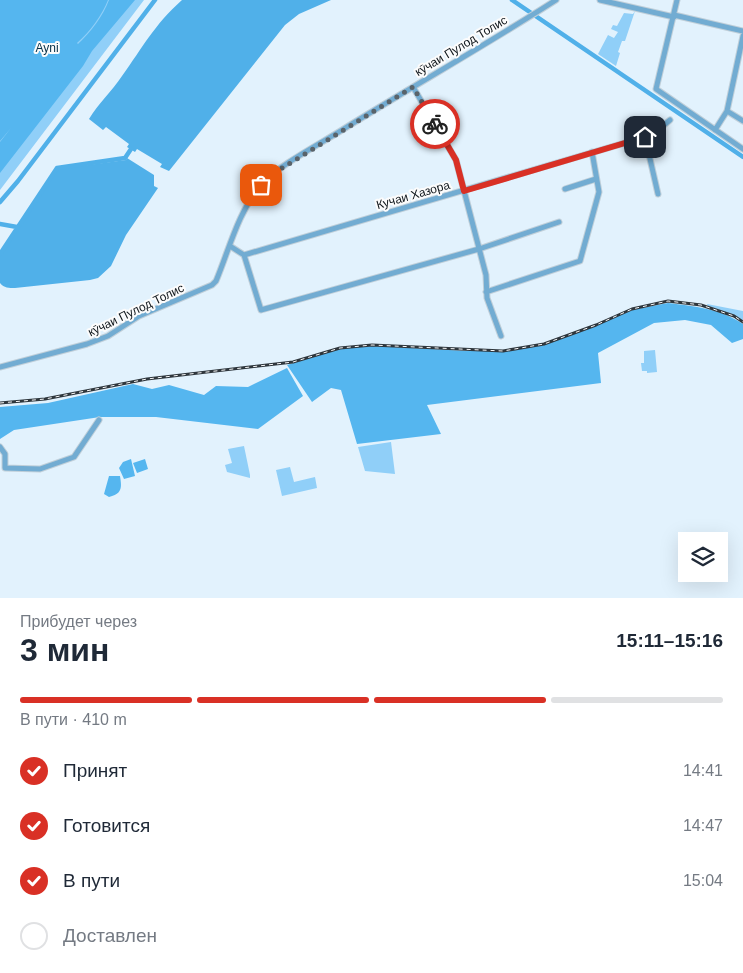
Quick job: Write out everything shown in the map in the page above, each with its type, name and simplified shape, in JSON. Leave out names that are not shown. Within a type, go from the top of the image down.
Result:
[{"type":"street","name":"кӯчаи Пулод Толис","points":[[0,367],[87,344],[108,336],[139,316],[212,285],[216,281],[248,204],[267,179],[556,0]]},
{"type":"street","points":[[600,0],[743,31]]},
{"type":"street","points":[[677,0],[656,89],[743,150]]},
{"type":"street","points":[[715,130],[727,111],[743,36]]},
{"type":"street","points":[[735,71],[743,73]]},
{"type":"street","points":[[413,87],[456,160],[486,275],[486,292],[501,336]]},
{"type":"street","points":[[727,111],[743,121]]},
{"type":"street","name":"Кучаи Хазора","points":[[244,255],[645,137],[653,134],[670,120]]},
{"type":"street","points":[[645,137],[658,194]]},
{"type":"street","points":[[486,292],[580,261],[599,192],[592,152]]},
{"type":"street","points":[[565,189],[596,179]]},
{"type":"street","points":[[230,246],[244,255],[262,310],[479,249],[559,222]]},
{"type":"street","points":[[0,447],[5,454],[5,468],[40,468],[74,456],[99,420]]},
{"type":"green space","name":"Ayni","points":[[0,0],[144,0],[0,190]]},
{"type":"green space","name":"Ayni","points":[[0,0],[108,0],[95,23],[78,44],[96,24],[109,0],[135,0],[92,51],[83,66],[0,173],[0,142],[11,128],[0,141]]},
{"type":"green space","points":[[635,11],[625,41],[622,41],[618,52],[620,53],[616,66],[598,54],[608,35],[614,38],[618,32],[611,29],[613,25],[617,26],[624,13],[633,14]]},
{"type":"green space","points":[[668,303],[707,309],[735,319],[743,324],[743,339],[732,343],[711,325],[685,320],[654,323],[598,353],[601,383],[427,405],[441,434],[357,444],[341,390],[331,388],[312,402],[287,365],[340,348],[373,346],[504,351],[544,345],[632,310]]},
{"type":"green space","points":[[707,304],[743,311],[743,321],[734,315]]},
{"type":"green space","points":[[655,350],[657,372],[647,373],[647,371],[642,371],[641,363],[644,363],[644,351]]},
{"type":"green space","points":[[287,368],[303,396],[258,429],[156,417],[100,417],[14,430],[0,439],[0,407],[48,403],[133,384],[152,389],[169,385],[204,395],[216,386],[248,387]]},
{"type":"green space","points":[[391,442],[395,474],[365,471],[358,447]]},
{"type":"green space","points":[[244,446],[250,478],[227,472],[225,465],[232,463],[228,449]]},
{"type":"green space","points":[[131,459],[135,476],[124,479],[119,468],[123,462]]},
{"type":"green space","points":[[145,459],[148,469],[137,473],[133,463]]},
{"type":"green space","points":[[290,467],[294,482],[315,477],[317,488],[282,496],[276,470]]},
{"type":"green space","points":[[109,476],[120,476],[121,484],[119,492],[109,497],[104,494]]},
{"type":"shaded area","points":[[182,0],[331,0],[299,14],[285,25],[169,171],[160,167],[162,164],[137,149],[135,152],[127,147],[129,144],[106,127],[103,130],[89,119],[118,82],[156,27]]},
{"type":"shaded area","points":[[127,158],[154,175],[154,186],[158,188],[126,235],[111,266],[98,278],[90,280],[15,288],[7,287],[0,283],[0,256],[58,169],[126,160]]},
{"type":"waterway","points":[[0,202],[155,0]]},
{"type":"waterway","points":[[512,0],[743,157]]},
{"type":"waterway","points":[[0,254],[57,168],[125,158],[131,149]]},
{"type":"waterway","points":[[0,224],[17,227]]},
{"type":"railway","points":[[0,403],[45,399],[147,379],[293,362],[340,348],[372,345],[503,351],[544,344],[596,325],[632,309],[668,301],[701,305],[734,316],[743,322]]},
{"type":"way so far","points":[[261,185],[279,170],[413,87],[435,124]]},
{"type":"route","points":[[435,124],[456,160],[464,191],[645,137]]}]
